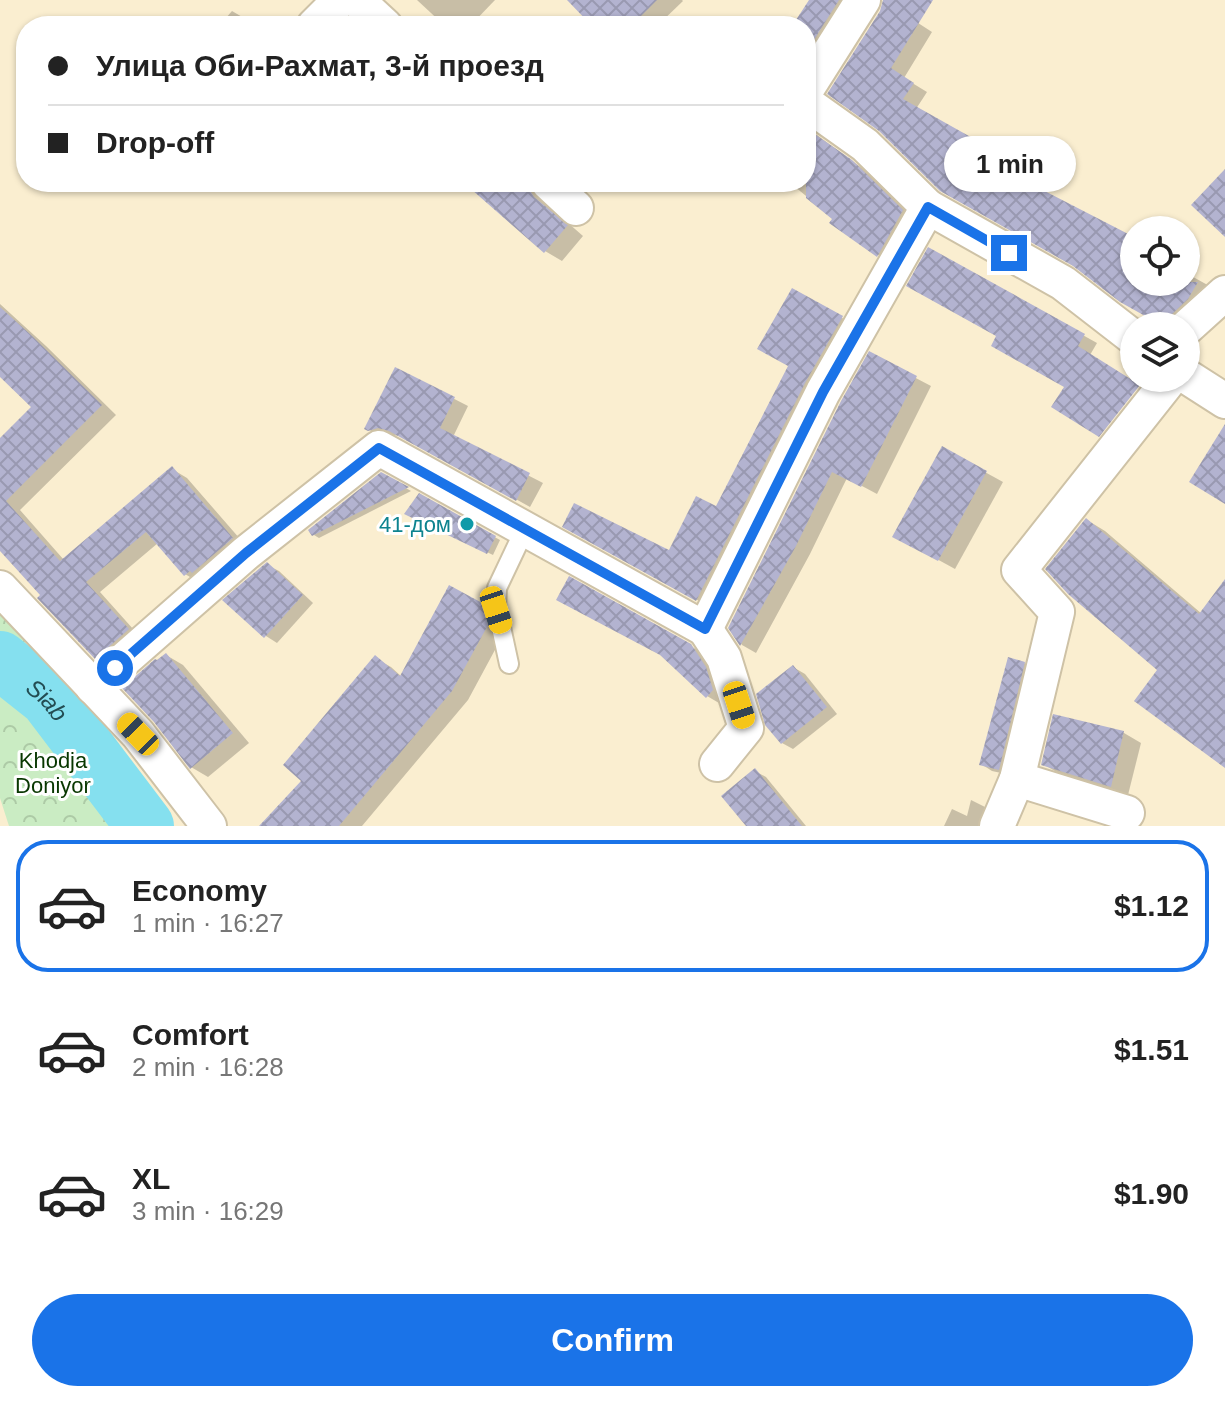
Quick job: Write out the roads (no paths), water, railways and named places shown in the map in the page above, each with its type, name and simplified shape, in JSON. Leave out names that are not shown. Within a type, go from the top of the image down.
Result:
[{"type":"street","points":[[324,16],[340,0]]},
{"type":"street","points":[[357,0],[374,16]]},
{"type":"street","points":[[816,74],[863,0]]},
{"type":"street","points":[[816,110],[865,145],[928,207],[1063,283],[1120,327]]},
{"type":"street","points":[[559,192],[576,208]]},
{"type":"street","points":[[705,629],[823,392],[928,207]]},
{"type":"street","points":[[1200,315],[1225,293]]},
{"type":"street","points":[[1200,385],[1225,401]]},
{"type":"street","points":[[997,826],[1017,779],[1057,612],[1019,570],[1160,392]]},
{"type":"street","points":[[93,687],[246,553],[379,448],[705,629],[724,658],[746,728],[717,764]]},
{"type":"street","points":[[0,588],[138,734],[209,826]]},
{"type":"street","points":[[1017,779],[1127,813]]},
{"type":"lane","points":[[509,664],[496,610],[497,588],[525,529]]},
{"type":"waterway","name":"Siab","points":[[0,660],[48,698],[145,826]]},
{"type":"place","name":"41-дом","points":[[467,524]]},
{"type":"park label","name":"Khodja Doniyor","points":[[53,772]]}]
